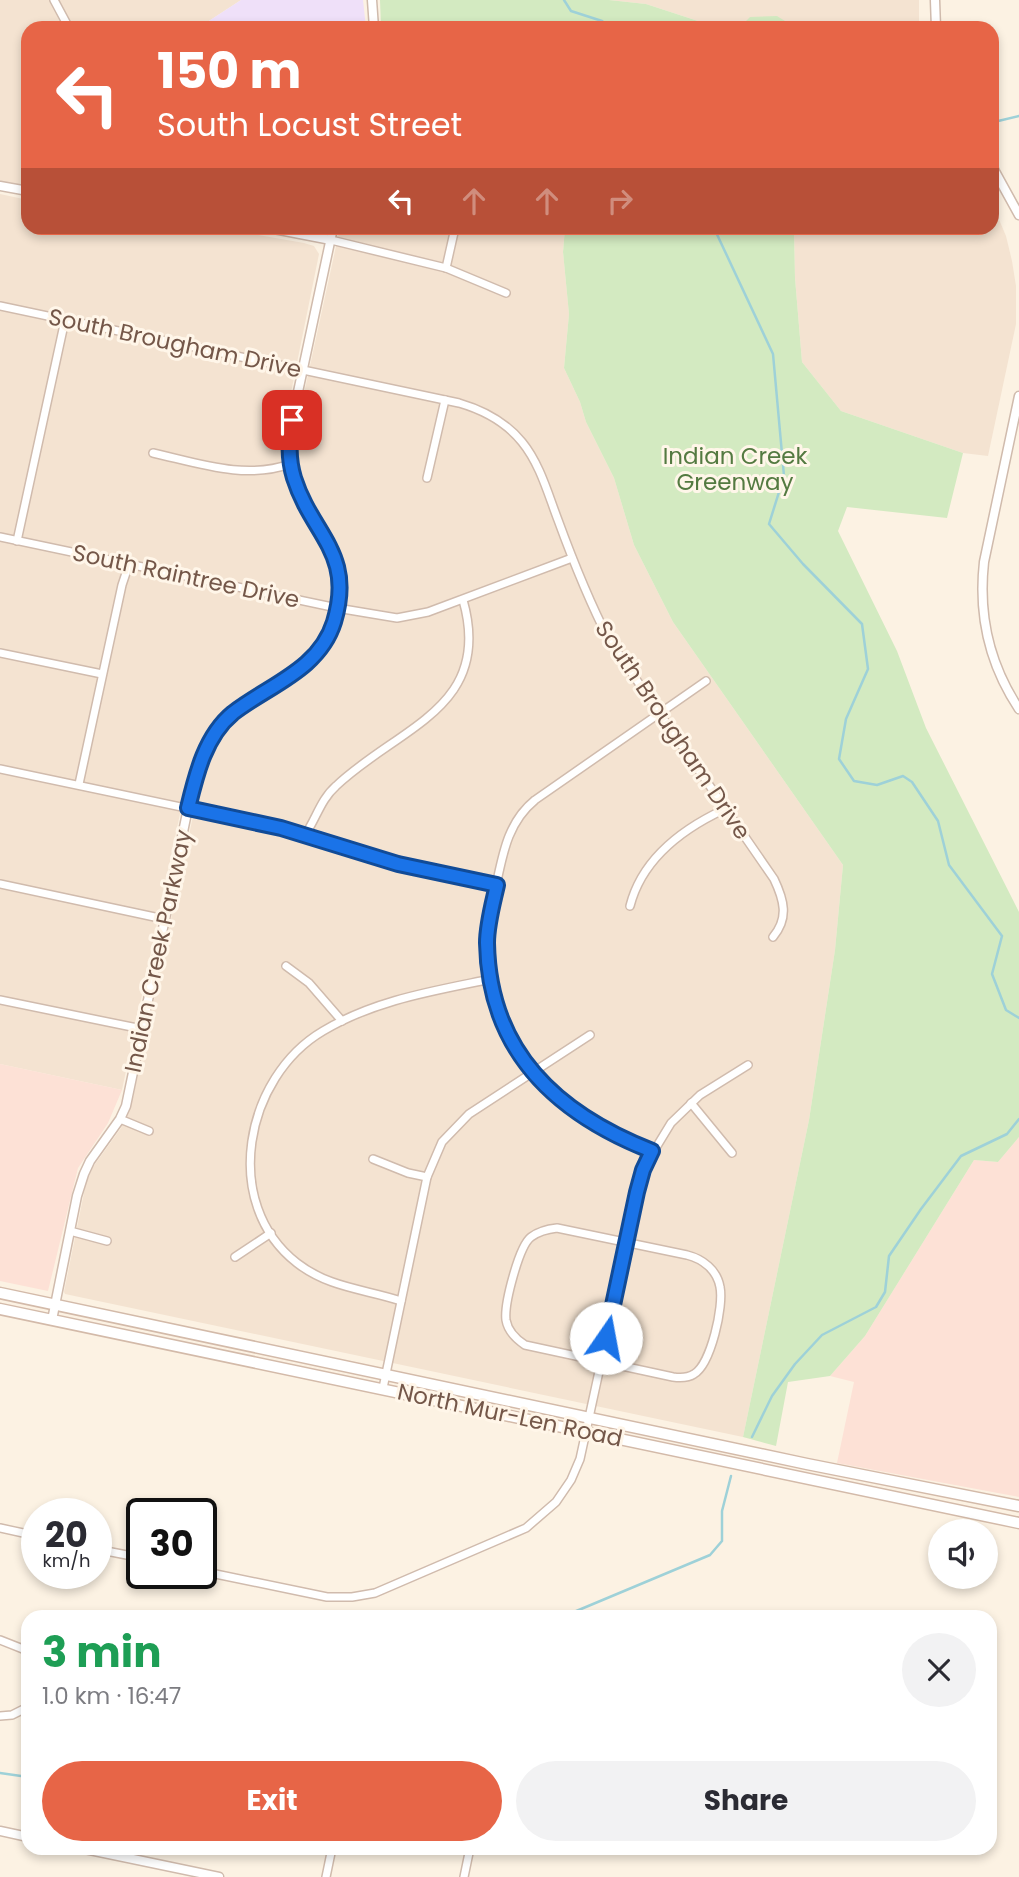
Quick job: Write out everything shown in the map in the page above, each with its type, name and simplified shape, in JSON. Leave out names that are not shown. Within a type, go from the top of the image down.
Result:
[{"type":"main road","name":"North Mur-Len Road","points":[[0,1293],[1019,1506]]},
{"type":"main road","name":"North Mur-Len Road","points":[[0,1309],[1019,1523]]},
{"type":"street","points":[[54,0],[65,21]]},
{"type":"street","points":[[372,0],[374,21]]},
{"type":"street","points":[[935,0],[936,21]]},
{"type":"street","points":[[999,179],[1019,215]]},
{"type":"street","points":[[0,186],[21,190]]},
{"type":"street","points":[[305,235],[446,268],[506,293]]},
{"type":"street","name":"Indian Creek Parkway","points":[[52,1320],[84,1174],[126,1106],[188,808],[204,754],[232,714],[308,664],[325,642],[334,624],[340,582],[335,557],[301,496],[290,464],[289,441],[332,235]]},
{"type":"street","points":[[446,268],[453,235]]},
{"type":"street","name":"South Brougham Drive","points":[[0,306],[445,400],[487,413],[506,425],[523,443],[537,466],[593,610],[609,640],[778,888],[783,916],[781,927],[773,937]]},
{"type":"street","points":[[17,541],[65,320]]},
{"type":"street","points":[[1019,396],[984,562],[982,606],[994,663],[1019,709]]},
{"type":"street","points":[[427,478],[445,400]]},
{"type":"street","points":[[153,453],[240,471],[276,469],[290,464]]},
{"type":"street","name":"South Raintree Drive","points":[[0,537],[385,617],[408,617],[463,600],[572,558]]},
{"type":"street","points":[[79,784],[122,585],[129,565]]},
{"type":"street","points":[[305,835],[334,787],[431,716],[454,691],[464,671],[469,648],[468,619],[463,600]]},
{"type":"street","points":[[0,653],[102,674]]},
{"type":"street","points":[[652,1151],[621,1139],[568,1106],[541,1084],[517,1050],[499,1015],[487,942],[508,836],[514,822],[527,807],[706,681]]},
{"type":"street","points":[[0,769],[281,828],[377,859],[497,885]]},
{"type":"street","points":[[630,906],[641,876],[654,858],[725,808]]},
{"type":"street","points":[[0,884],[164,919]]},
{"type":"street","points":[[286,966],[310,983],[342,1021]]},
{"type":"street","points":[[401,1301],[342,1287],[321,1279],[287,1255],[271,1233],[258,1207],[250,1165],[253,1132],[259,1110],[294,1052],[322,1031],[364,1010],[414,994],[491,979]]},
{"type":"street","points":[[0,1000],[142,1029]]},
{"type":"street","points":[[383,1388],[427,1177],[446,1136],[469,1114],[590,1035]]},
{"type":"street","points":[[217,1574],[327,1597],[375,1593],[515,1534],[537,1520],[556,1502],[571,1480],[580,1459],[643,1170],[671,1123],[691,1103],[748,1065]]},
{"type":"street","points":[[691,1103],[732,1153]]},
{"type":"street","points":[[120,1119],[149,1130]]},
{"type":"street","points":[[373,1159],[408,1173],[427,1177]]},
{"type":"street","points":[[557,1228],[696,1257],[709,1265],[720,1288],[720,1302],[708,1360],[695,1374],[682,1378],[601,1362],[525,1345],[515,1338],[506,1320],[511,1288],[523,1246],[530,1237],[543,1230],[557,1228]]},
{"type":"street","points":[[70,1231],[107,1241]]},
{"type":"street","points":[[235,1258],[271,1233]]},
{"type":"street","points":[[0,1528],[21,1533]]},
{"type":"street","points":[[0,1640],[21,1648]]},
{"type":"street","points":[[0,1716],[21,1710]]},
{"type":"street","points":[[0,1831],[21,1836]]},
{"type":"street","points":[[114,1855],[219,1877]]},
{"type":"street","points":[[326,1877],[331,1855]]},
{"type":"street","points":[[464,1877],[469,1855]]},
{"type":"shaded area","points":[[0,0],[241,0],[209,21],[21,21],[21,186],[0,181]]},
{"type":"shaded area","points":[[241,0],[363,0],[365,21],[209,21]]},
{"type":"shaded area","points":[[609,0],[919,0],[919,21],[698,21],[646,4]]},
{"type":"shaded area","points":[[0,194],[21,198],[21,235],[259,235],[314,246],[319,254],[283,432],[282,453],[284,471],[295,501],[323,547],[331,568],[333,584],[326,624],[319,638],[296,663],[242,700],[213,727],[195,757],[185,790],[122,1090],[0,1064]]},
{"type":"shaded area","points":[[999,220],[1012,261],[1016,286],[1016,324],[988,456],[963,453],[841,411],[802,362],[794,235],[999,235]]},
{"type":"shaded area","points":[[338,235],[564,235],[563,252],[569,314],[564,368],[586,422],[614,478],[634,545],[673,622],[843,865],[835,950],[809,1120],[743,1437],[64,1292],[86,1183],[93,1167],[121,1128],[133,1098],[203,769],[232,724],[310,668],[337,633],[341,620],[345,601],[343,562],[301,482],[295,449],[296,430]]},
{"type":"shaded area","points":[[0,1064],[122,1090],[108,1123],[78,1168],[48,1291],[0,1281]]},
{"type":"shaded area","points":[[1019,1137],[1019,1497],[837,1463],[854,1382],[830,1376],[865,1336],[974,1160],[998,1162]]},
{"type":"green space","points":[[380,0],[609,0],[646,4],[698,21],[381,21]]},
{"type":"green space","points":[[777,16],[785,21],[746,21],[750,17]]},
{"type":"green space","name":"Indian Creek Greenway","points":[[564,235],[794,235],[802,362],[841,411],[963,453],[947,518],[847,507],[838,531],[897,651],[926,728],[1019,912],[1019,1137],[998,1162],[974,1160],[865,1336],[830,1376],[788,1382],[776,1446],[743,1437],[809,1120],[835,950],[843,865],[673,622],[634,545],[614,478],[586,422],[564,368],[569,314],[563,252]]},
{"type":"waterway","points":[[564,0],[571,11],[602,21]]},
{"type":"waterway","points":[[999,121],[1019,116]]},
{"type":"waterway","points":[[717,235],[773,354],[784,476],[769,524],[803,564],[862,624],[868,669],[846,719],[839,759],[854,781],[877,785],[903,776],[912,782],[938,821],[949,865],[1002,936],[992,974],[1006,1010],[1019,1018]]},
{"type":"waterway","points":[[752,1437],[772,1396],[795,1364],[822,1335],[876,1307],[885,1292],[889,1256],[961,1156],[1007,1134],[1019,1119]]},
{"type":"waterway","points":[[579,1610],[710,1555],[722,1541],[722,1511],[731,1476]]},
{"type":"waterway","points":[[0,1773],[21,1776]]},
{"type":"route","points":[[292,420],[289,453],[295,481],[331,547],[339,574],[340,594],[334,624],[325,642],[308,664],[232,714],[221,727],[204,754],[188,808],[281,828],[377,859],[497,885],[487,942],[492,990],[499,1015],[517,1050],[541,1084],[568,1106],[621,1139],[652,1151],[637,1192],[606,1338]]}]
